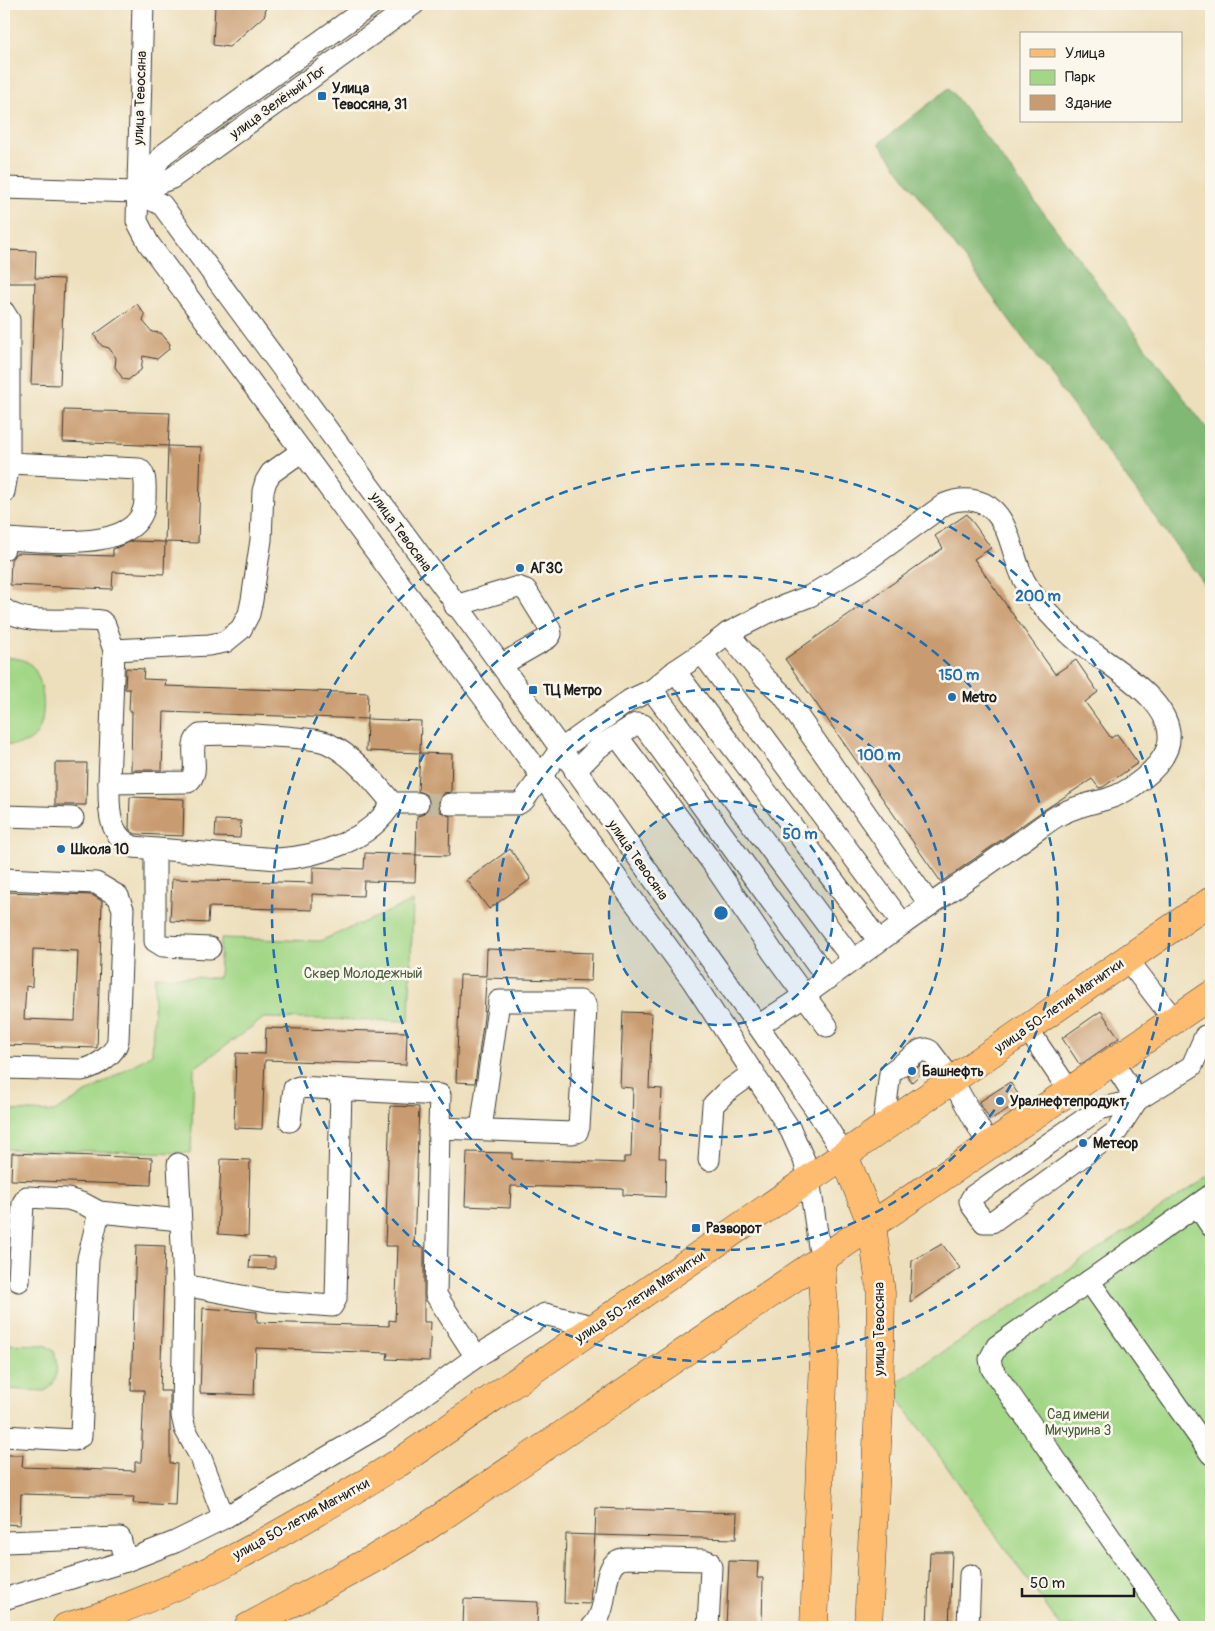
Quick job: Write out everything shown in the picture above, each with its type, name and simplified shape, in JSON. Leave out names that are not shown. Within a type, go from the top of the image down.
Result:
[{"type":"main road","name":"улица 50-летия Магнитки","points":[[66,1627],[100,1618],[160,1594],[316,1514],[400,1462],[1211,900]]},
{"type":"main road","points":[[248,1627],[375,1558],[425,1528],[1211,995]]},
{"type":"main road","name":"улица Тевосяна","points":[[844,1155],[872,1225],[882,1293],[879,1407],[868,1627]]},
{"type":"main road","name":"улица Тевосяна","points":[[814,1627],[825,1330],[822,1260]]},
{"type":"street","name":"улица Тевосяна","points":[[143,4],[136,221],[149,244],[692,980],[754,1072],[791,1130],[804,1160],[810,1179],[822,1260]]},
{"type":"street","name":"улица Зелёный Лог","points":[[136,192],[164,154],[372,4]]},
{"type":"street","name":"улица Зелёный Лог","points":[[4,188],[136,192],[172,178],[414,4]]},
{"type":"street","name":"улица Тевосяна","points":[[136,192],[162,205],[501,665],[758,1026],[819,1114],[844,1155]]},
{"type":"street","points":[[4,312],[9,320],[9,463],[4,492]]},
{"type":"street","points":[[114,650],[209,645],[225,642],[241,629],[249,614],[252,600],[261,540],[263,491],[266,481],[271,473],[302,451]]},
{"type":"street","points":[[4,539],[102,540],[119,535],[137,522],[144,514],[145,504],[144,476],[139,469],[9,463]]},
{"type":"street","points":[[450,804],[518,804],[542,776],[560,750],[630,700],[652,690],[728,633],[773,610],[810,596],[862,564],[945,504],[955,499],[981,502],[994,511],[1004,526],[1025,581],[1060,625],[1080,643],[1140,686],[1159,711],[1168,726],[1169,740],[1162,759],[1122,793],[1060,814],[930,904],[828,979],[758,1026]]},
{"type":"street","points":[[4,533],[4,549]]},
{"type":"street","points":[[456,606],[518,587],[526,590],[550,629],[551,634],[548,638],[501,665]]},
{"type":"street","points":[[4,609],[11,614],[25,618],[101,622],[105,625],[114,650],[109,813],[115,832],[133,847],[155,851],[277,859],[295,858],[355,837],[372,827],[384,816],[392,802]]},
{"type":"street","points":[[728,633],[763,676],[783,695],[930,904]]},
{"type":"street","points":[[702,653],[903,924]]},
{"type":"street","points":[[675,671],[879,941]]},
{"type":"street","points":[[652,690],[853,960]]},
{"type":"street","points":[[575,771],[586,758],[617,736],[639,724],[646,728],[828,979]]},
{"type":"street","points":[[109,783],[188,782],[194,774],[194,742],[200,735],[315,739],[337,749],[357,765],[392,802],[418,803]]},
{"type":"street","points":[[617,736],[712,861],[827,1026]]},
{"type":"street","points":[[4,816],[73,818]]},
{"type":"street","points":[[155,851],[155,941],[163,946],[210,948]]},
{"type":"street","points":[[4,879],[96,883],[118,896],[123,909],[118,1040],[116,1048],[90,1068],[81,1070],[4,1068]]},
{"type":"street","points":[[1127,959],[1181,1016],[1208,1034],[1192,1066],[1137,1100],[1099,1109],[973,1196],[970,1201],[972,1206],[984,1222],[992,1222],[1117,1131],[1137,1100]]},
{"type":"street","points":[[438,1128],[480,1130],[572,1133],[577,1132],[579,1127],[586,1018],[585,1004],[580,1002],[499,1001],[480,1130]]},
{"type":"street","points":[[1027,1028],[1070,1092]]},
{"type":"street","points":[[883,1128],[890,1074],[921,1050],[926,1049],[952,1080],[989,1146]]},
{"type":"street","points":[[1112,1062],[1137,1100]]},
{"type":"street","points":[[709,1160],[712,1105],[725,1092],[754,1072]]},
{"type":"street","points":[[290,1121],[294,1089],[341,1089],[440,1095],[436,1295],[476,1357]]},
{"type":"street","points":[[184,1285],[267,1301],[329,1306],[334,1304],[336,1299],[341,1089]]},
{"type":"street","points":[[178,1164],[184,1285],[182,1416],[184,1429],[201,1458],[224,1518]]},
{"type":"street","points":[[19,1280],[23,1203],[25,1199],[30,1197],[68,1199],[84,1204],[99,1212],[180,1220]]},
{"type":"street","points":[[1174,1627],[992,1369],[990,1359],[997,1346],[1204,1200],[1211,1226]]},
{"type":"street","points":[[4,1436],[74,1440],[81,1436],[88,1259],[99,1212]]},
{"type":"street","points":[[1089,1281],[1211,1454]]},
{"type":"street","points":[[4,1599],[126,1561],[175,1542],[224,1518],[380,1426],[476,1357],[545,1314],[595,1327]]},
{"type":"street","points":[[4,1542],[120,1538],[126,1561]]},
{"type":"street","points":[[592,1627],[603,1612],[610,1567],[613,1562],[625,1558],[704,1560],[709,1562],[711,1567],[708,1627]]},
{"type":"street","points":[[968,1627],[970,1575]]},
{"type":"green space","points":[[949,88],[1211,434],[1211,593],[879,143]]},
{"type":"green space","points":[[4,657],[21,659],[30,664],[39,680],[42,691],[43,714],[41,725],[37,734],[31,740],[21,744],[4,745]]},
{"type":"green space","name":"Сквер Молодежный","points":[[413,901],[409,1021],[264,1018],[194,1068],[191,1153],[4,1149],[4,1110],[54,1112],[152,1054],[155,976],[219,978],[221,938],[320,941]]},
{"type":"green space","name":"Сад имени Мичурина 3","points":[[1211,1175],[1211,1627],[1061,1627],[890,1387]]},
{"type":"green space","points":[[4,1344],[45,1345],[54,1351],[56,1374],[55,1380],[49,1388],[44,1391],[4,1389]]},
{"type":"building","points":[[215,4],[266,4],[265,15],[229,47],[213,45]]},
{"type":"building","points":[[4,250],[36,251],[35,278],[64,279],[60,385],[31,384],[35,283],[4,283]]},
{"type":"building","points":[[137,304],[145,315],[143,321],[152,332],[161,333],[170,344],[169,349],[157,359],[143,356],[141,370],[128,380],[123,379],[115,367],[116,358],[109,348],[102,346],[94,335]]},
{"type":"building","points":[[64,410],[170,413],[168,446],[63,442]]},
{"type":"building","points":[[168,446],[201,447],[198,543],[165,542]]},
{"type":"building","name":"Metro","points":[[967,514],[991,548],[974,559],[1055,674],[1076,660],[1098,692],[1085,702],[1111,738],[1117,734],[1138,763],[1103,787],[1099,788],[1092,779],[941,882],[785,659],[943,548],[935,536]]},
{"type":"building","points":[[132,541],[165,542],[164,574],[113,572],[112,589],[10,585],[11,560],[16,553],[113,556],[113,549]]},
{"type":"building","points":[[126,668],[144,669],[143,679],[166,680],[165,686],[368,693],[367,719],[164,712],[162,770],[131,770],[132,711],[129,711],[130,689],[125,689]]},
{"type":"building","points":[[367,719],[421,721],[420,753],[366,751]]},
{"type":"building","points":[[420,753],[452,754],[451,792],[443,793],[438,804],[439,811],[450,816],[449,856],[416,855],[417,816],[425,814],[430,803],[429,796],[418,791]]},
{"type":"building","points":[[55,763],[87,763],[86,805],[55,805]]},
{"type":"building","points":[[130,797],[184,799],[183,836],[136,834],[132,832],[129,828]]},
{"type":"building","points":[[216,820],[241,821],[240,838],[215,837]]},
{"type":"building","points":[[510,849],[531,879],[489,909],[467,880]]},
{"type":"building","points":[[365,853],[416,855],[415,882],[364,881],[363,896],[312,894],[312,910],[209,907],[208,923],[170,921],[172,879],[313,883],[313,867],[364,869]]},
{"type":"building","name":"Школа 10","points":[[4,892],[92,895],[102,901],[97,1048],[4,1045]],"holes":[[[33,949],[78,951],[75,1021],[24,1019],[26,986],[32,987]]]},
{"type":"building","points":[[487,949],[592,953],[591,981],[486,978],[484,1017],[475,1083],[456,1082],[460,975],[486,976]]},
{"type":"building","points":[[1101,1011],[1119,1038],[1080,1065],[1062,1038]]},
{"type":"building","points":[[623,1012],[652,1013],[649,1088],[662,1089],[659,1158],[666,1158],[665,1197],[623,1195],[623,1189],[511,1186],[510,1208],[465,1206],[467,1152],[512,1153],[512,1159],[624,1163],[624,1157],[631,1157],[633,1088],[620,1087]]},
{"type":"building","points":[[266,1028],[407,1032],[406,1065],[265,1060],[262,1129],[234,1128],[236,1053],[265,1054]]},
{"type":"building","points":[[921,1065],[925,1070],[912,1082],[907,1076]]},
{"type":"building","name":"Уралнефтепродукт","points":[[1010,1082],[1022,1100],[990,1120],[979,1102]]},
{"type":"building","points":[[390,1106],[419,1107],[414,1247],[424,1247],[424,1322],[431,1322],[429,1361],[387,1359],[388,1353],[256,1348],[254,1395],[200,1393],[203,1308],[257,1312],[257,1322],[389,1326],[389,1320],[395,1321],[398,1246],[385,1246]]},
{"type":"building","points":[[12,1153],[152,1158],[151,1185],[11,1180]]},
{"type":"building","points":[[221,1159],[250,1160],[248,1236],[218,1234]]},
{"type":"building","points":[[942,1244],[960,1268],[910,1302],[912,1261]]},
{"type":"building","points":[[136,1245],[165,1246],[160,1391],[170,1391],[170,1463],[177,1464],[175,1505],[133,1503],[134,1497],[21,1494],[20,1525],[4,1524],[4,1455],[23,1455],[22,1467],[135,1471],[135,1462],[141,1462],[144,1390],[131,1390]]},
{"type":"building","points":[[250,1256],[275,1257],[275,1269],[249,1268]]},
{"type":"building","points":[[596,1508],[737,1513],[736,1539],[595,1535]]},
{"type":"building","points":[[566,1534],[595,1535],[590,1604],[564,1603]]},
{"type":"building","points":[[930,1552],[952,1552],[949,1627],[927,1627]]},
{"type":"building","points":[[729,1561],[758,1562],[757,1578],[763,1578],[762,1627],[726,1627]]},
{"type":"building","points":[[464,1599],[538,1602],[537,1627],[463,1626]]},
{"type":"tunnel","points":[[418,803],[450,804]]},
{"type":"place","name":"Улица Тевосяна, 31","points":[[322,96]]},
{"type":"place","name":"АГЗС","points":[[520,568]]},
{"type":"place","name":"ТЦ Метро","points":[[533,690]]},
{"type":"place","name":"Metro","points":[[952,697]]},
{"type":"place","name":"Школа 10","points":[[61,849]]},
{"type":"place","name":"Башнефть","points":[[912,1071]]},
{"type":"place","name":"Уралнефтепродукт","points":[[1000,1101]]},
{"type":"place","name":"Метеор","points":[[1083,1143]]},
{"type":"place","name":"Разворот","points":[[696,1228]]}]
